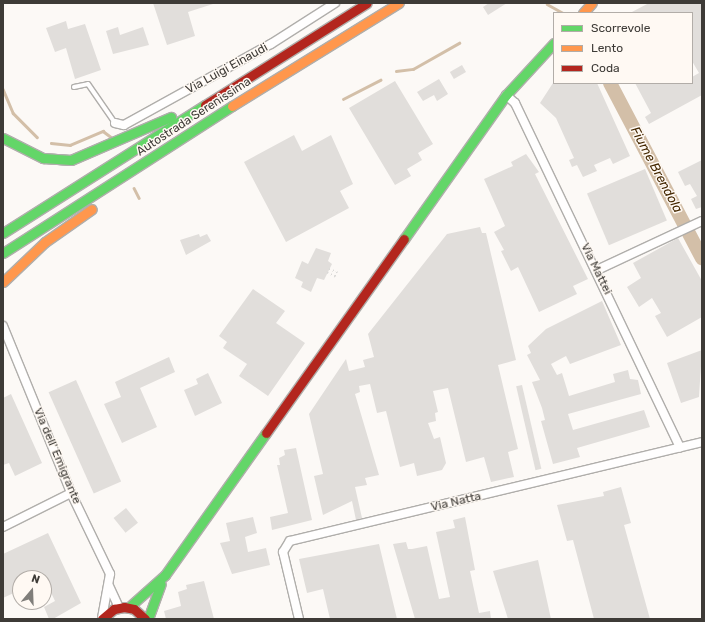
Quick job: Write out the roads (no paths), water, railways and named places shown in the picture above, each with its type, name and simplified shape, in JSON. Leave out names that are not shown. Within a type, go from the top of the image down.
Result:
[{"type":"main road","name":"Autostrada Serenissima","points":[[3,233],[367,3]]},
{"type":"main road","name":"Autostrada Serenissima","points":[[3,253],[215,116],[399,3]]},
{"type":"main road","points":[[583,12],[592,3]]},
{"type":"main road","points":[[124,607],[146,619],[165,575],[506,95],[553,44]]},
{"type":"main road","points":[[3,138],[43,158],[82,158],[216,98]]},
{"type":"main road","points":[[3,282],[55,235],[178,151],[215,116]]},
{"type":"main road","points":[[102,619],[124,607],[165,575]]},
{"type":"street","name":"Via Luigi Einaudi","points":[[115,123],[124,125],[271,44],[335,3]]},
{"type":"street","name":"Via Mattei","points":[[506,95],[515,103],[680,448]]},
{"type":"street","points":[[596,270],[699,222]]},
{"type":"street","name":"Via dell' Emigrante","points":[[4,326],[72,493],[106,564],[109,585],[102,619]]},
{"type":"street","name":"Via Natta","points":[[299,619],[283,552],[290,541],[702,442]]},
{"type":"street","points":[[3,526],[72,493]]},
{"type":"street","name":"Via dell' Emigrante","points":[[109,585],[124,607]]},
{"type":"lane","points":[[74,87],[88,84],[115,123]]},
{"type":"waterway","points":[[547,4],[561,12]]},
{"type":"waterway","points":[[396,71],[413,69],[459,43]]},
{"type":"waterway","points":[[343,99],[380,80]]},
{"type":"waterway","name":"Fiume Brendola","points":[[611,84],[702,258]]},
{"type":"waterway","points":[[3,89],[13,113],[37,137]]},
{"type":"waterway","points":[[51,143],[70,145],[103,131],[111,137]]},
{"type":"waterway","points":[[134,188],[139,198]]}]
